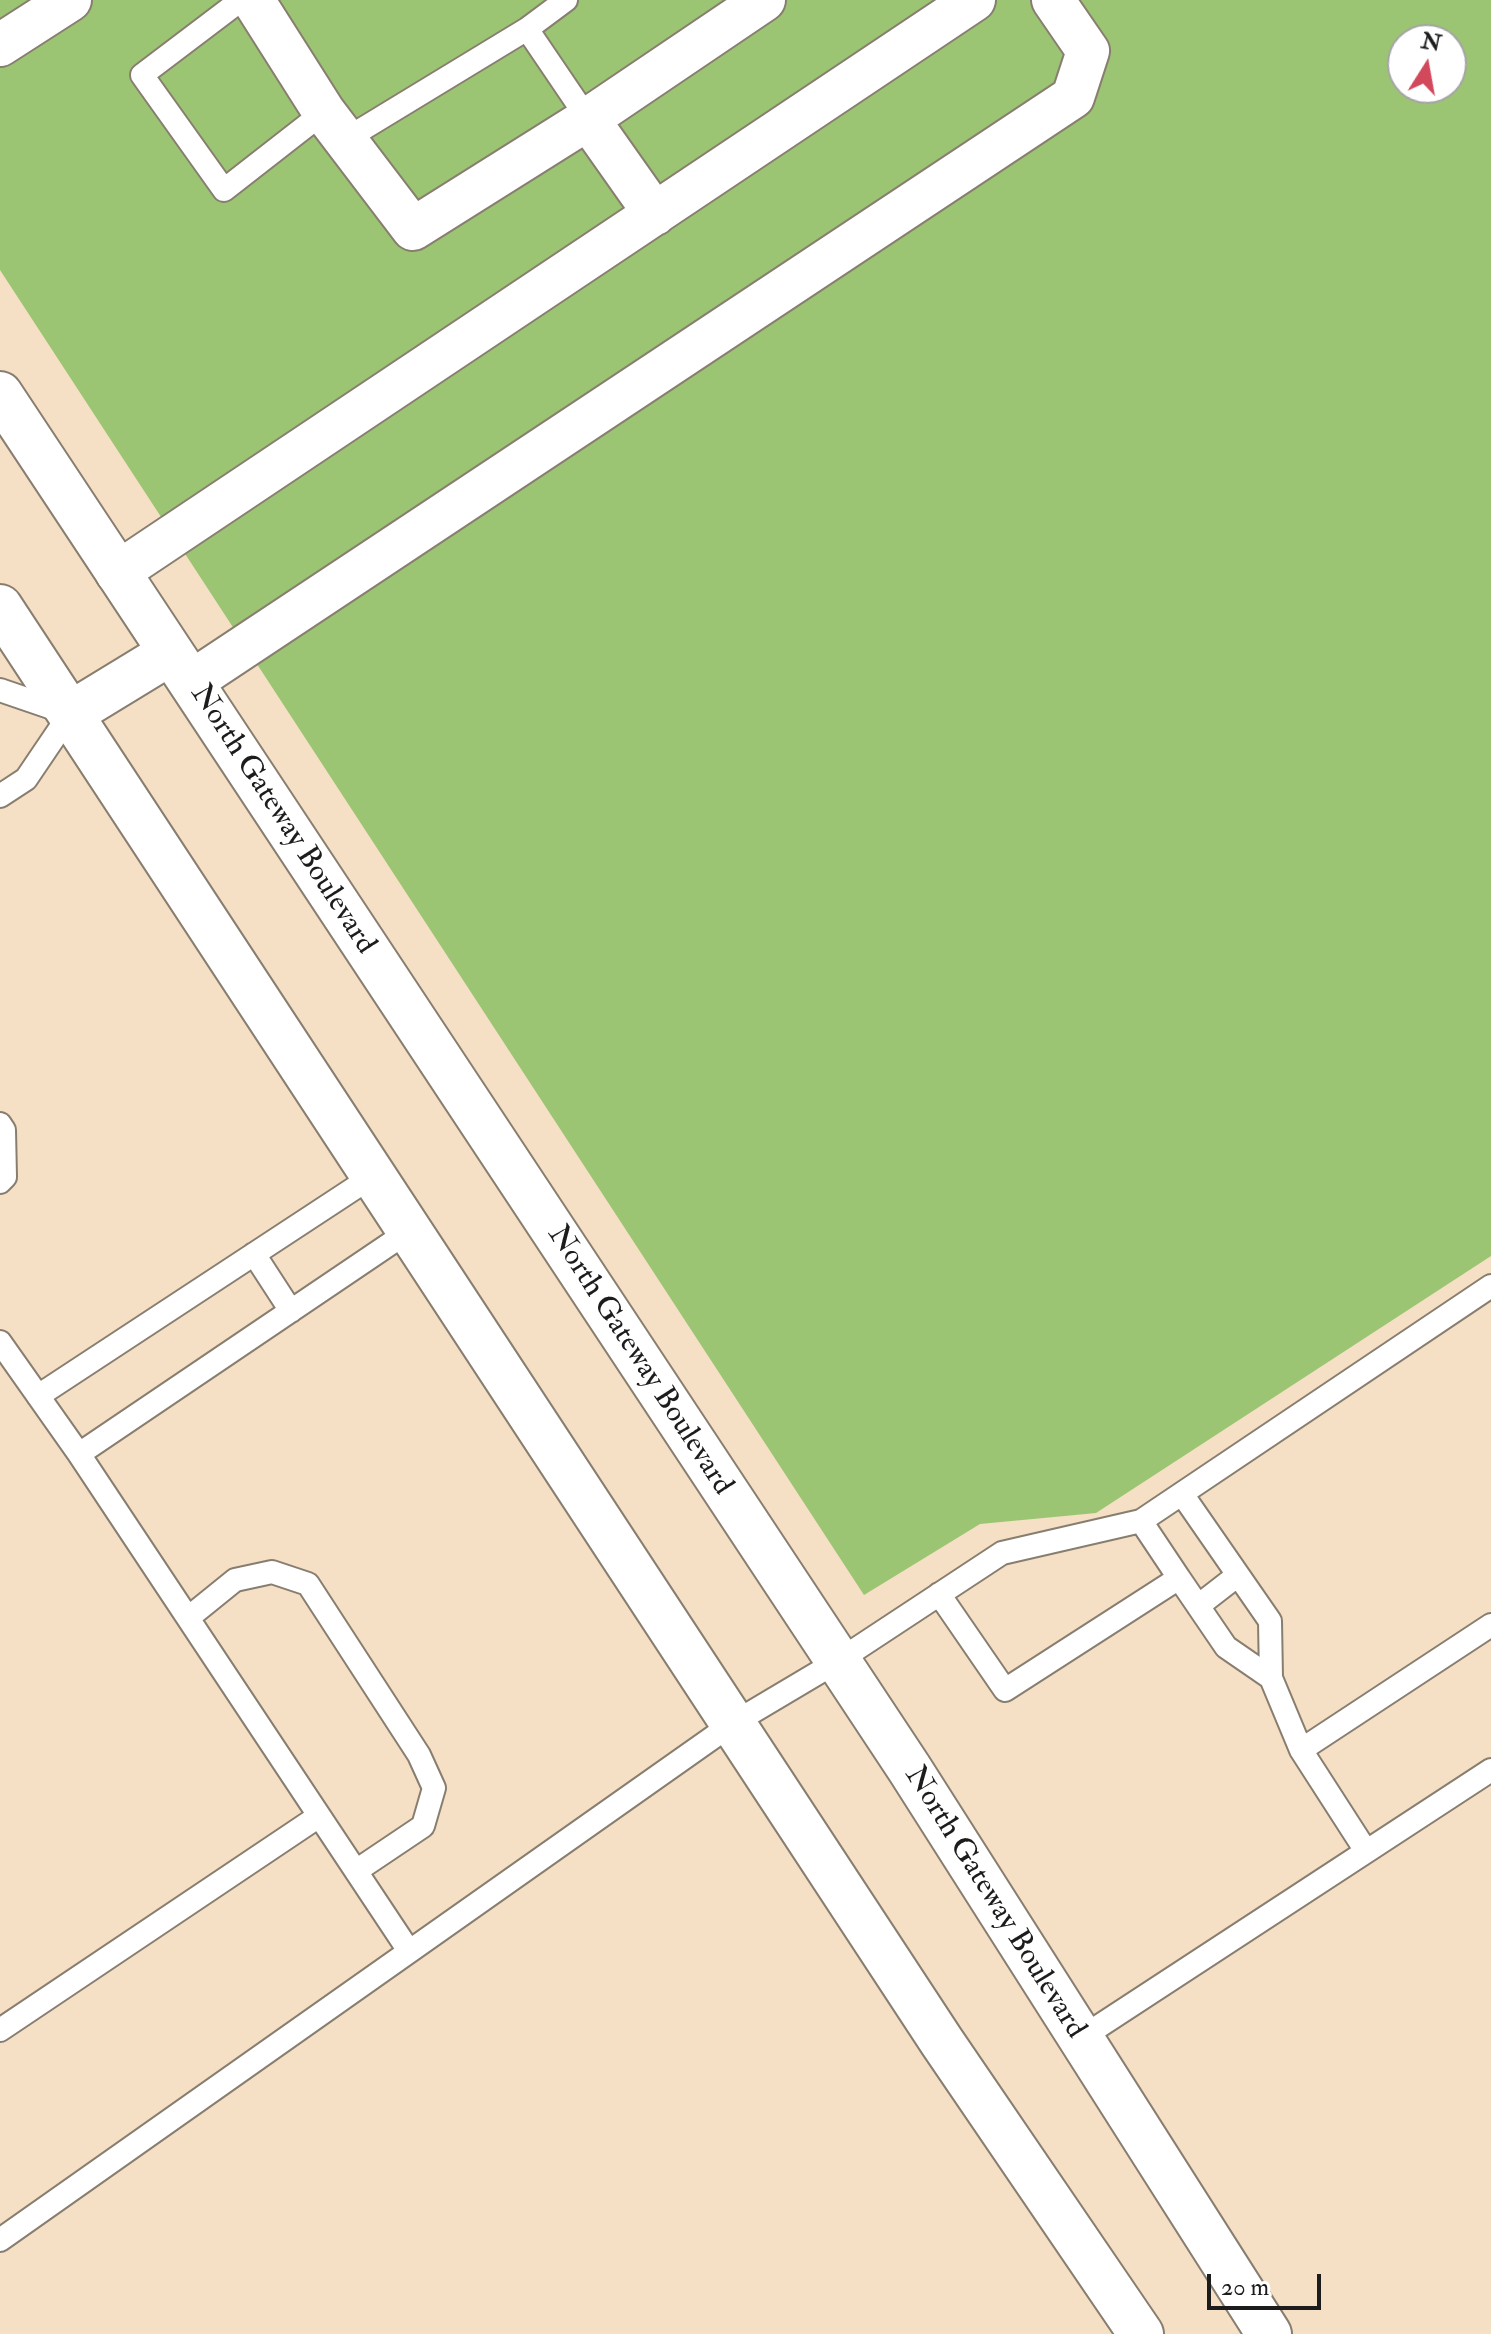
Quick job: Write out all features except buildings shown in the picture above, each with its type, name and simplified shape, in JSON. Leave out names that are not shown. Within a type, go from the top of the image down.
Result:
[{"type":"main road","name":"North Gateway Boulevard","points":[[0,394],[909,1768],[1269,2334]]},
{"type":"main road","points":[[0,607],[942,2042],[1141,2334]]},
{"type":"main road","points":[[70,714],[181,667]]},
{"type":"street","points":[[2,39],[70,0]]},
{"type":"street","points":[[253,0],[335,125],[413,229],[588,119],[764,0]]},
{"type":"street","points":[[117,573],[974,0]]},
{"type":"street","points":[[181,667],[1073,97],[1088,51],[1053,0]]},
{"type":"street","points":[[588,119],[655,214]]},
{"type":"lane","points":[[241,0],[142,75],[224,190],[335,125],[527,29],[566,0]]},
{"type":"lane","points":[[527,29],[588,119]]},
{"type":"lane","points":[[0,690],[70,714],[26,779],[0,796]]},
{"type":"lane","points":[[0,1124],[4,1130],[5,1177],[0,1182]]},
{"type":"lane","points":[[38,1396],[373,1176]]},
{"type":"lane","points":[[79,1454],[409,1231]]},
{"type":"lane","points":[[254,1254],[291,1311]]},
{"type":"lane","points":[[0,2240],[732,1724],[838,1661],[1002,1553],[1141,1521],[1491,1286]]},
{"type":"lane","points":[[0,1342],[79,1454],[409,1951]]},
{"type":"lane","points":[[1182,1494],[1270,1621],[1271,1678],[1301,1750],[1366,1851]]},
{"type":"lane","points":[[1141,1521],[1226,1647],[1271,1678]]},
{"type":"lane","points":[[188,1618],[235,1580],[272,1572],[308,1584],[419,1755],[434,1788],[423,1826],[356,1871]]},
{"type":"lane","points":[[1198,1606],[1238,1575]]},
{"type":"lane","points":[[939,1594],[1005,1690],[1179,1578]]},
{"type":"lane","points":[[1301,1750],[1491,1625]]},
{"type":"lane","points":[[1081,2038],[1491,1770]]},
{"type":"lane","points":[[0,2030],[319,1816]]},
{"type":"green space","points":[[0,0],[1491,0],[1491,1256],[1096,1513],[980,1524],[864,1595],[0,270]]}]
